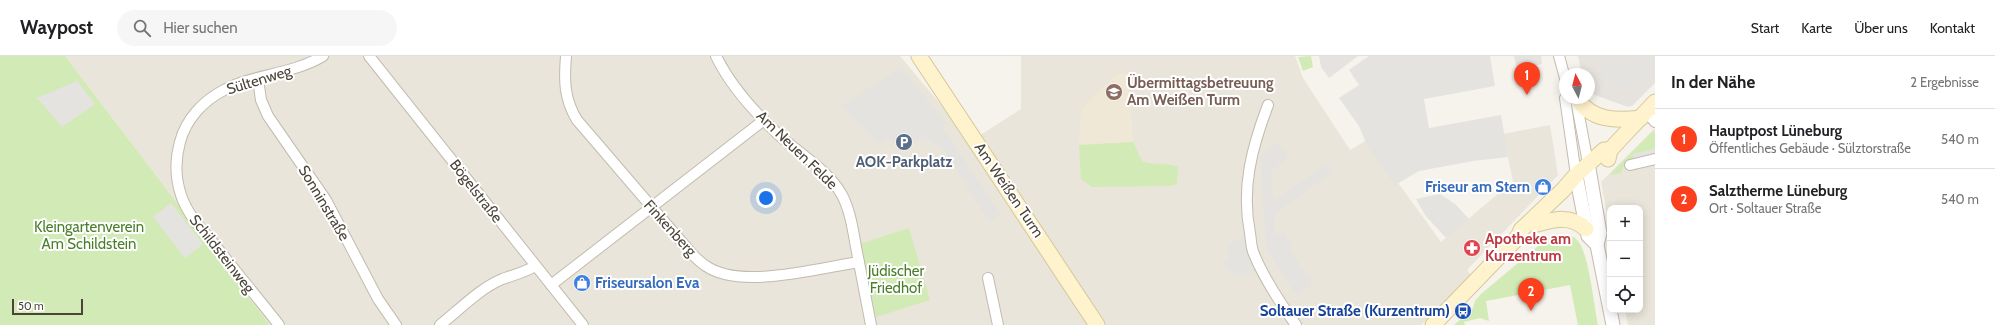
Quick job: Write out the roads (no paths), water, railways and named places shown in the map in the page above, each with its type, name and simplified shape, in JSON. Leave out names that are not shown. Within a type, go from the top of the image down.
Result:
[{"type":"main road","name":"Am Weißen Turm","points":[[919,56],[1097,325]]},
{"type":"main road","points":[[1580,104],[1590,112],[1605,119],[1649,113]]},
{"type":"main road","points":[[1518,237],[1527,234],[1537,224],[1583,175],[1604,150],[1610,150],[1649,113]]},
{"type":"main road","points":[[1432,325],[1518,237],[1521,230],[1564,190],[1583,175]]},
{"type":"main road","points":[[1537,224],[1565,219],[1576,222],[1586,229]]},
{"type":"street","name":"Sültenweg","points":[[176,177],[177,152],[182,134],[190,119],[205,102],[224,90],[258,79],[291,71],[323,56]]},
{"type":"street","name":"Bögelstraße","points":[[369,56],[583,325]]},
{"type":"street","name":"Finkenberg","points":[[566,56],[564,81],[570,109],[650,207],[692,254],[706,266],[722,273],[740,277],[762,277],[859,262]]},
{"type":"street","name":"Am Neuen Felde","points":[[716,56],[732,84],[764,120],[834,183],[842,196],[848,210],[871,325]]},
{"type":"street","points":[[1559,56],[1562,68]]},
{"type":"street","name":"Sonninstraße","points":[[258,79],[261,100],[268,116],[326,200],[378,299],[396,325]]},
{"type":"street","points":[[1567,104],[1583,175],[1600,234],[1597,245],[1613,325]]},
{"type":"street","points":[[1577,104],[1586,229],[1588,236],[1597,245]]},
{"type":"street","points":[[1268,105],[1252,151],[1246,184],[1248,223],[1253,253],[1278,298],[1296,325]]},
{"type":"street","points":[[551,285],[764,120]]},
{"type":"street","points":[[1630,165],[1655,159]]},
{"type":"street","name":"Schildsteinweg","points":[[176,177],[181,195],[188,211],[279,325]]},
{"type":"street","points":[[440,325],[488,287],[500,280],[525,272],[535,266]]},
{"type":"street","points":[[988,278],[998,325]]},
{"type":"place","name":"Übermittagsbetreuung Am Weißen Turm","points":[[1114,92]]},
{"type":"place","name":"Hauptpost Lüneburg","points":[[1527,95]]},
{"type":"place","name":"AOK-Parkplatz","points":[[904,142]]},
{"type":"place","name":"Friseur am Stern","points":[[1543,187]]},
{"type":"place","name":"Apotheke am Kurzentrum","points":[[1472,248]]},
{"type":"place","name":"Friseursalon Eva","points":[[582,283]]},
{"type":"place","name":"Soltauer Straße (Kurzentrum)","points":[[1463,311]]},
{"type":"place","name":"Salztherme Lüneburg","points":[[1531,311]]},
{"type":"park label","name":"Kleingartenverein Am Schildstein","points":[[89,236]]},
{"type":"park label","name":"Jüdischer Friedhof","points":[[896,280]]}]
